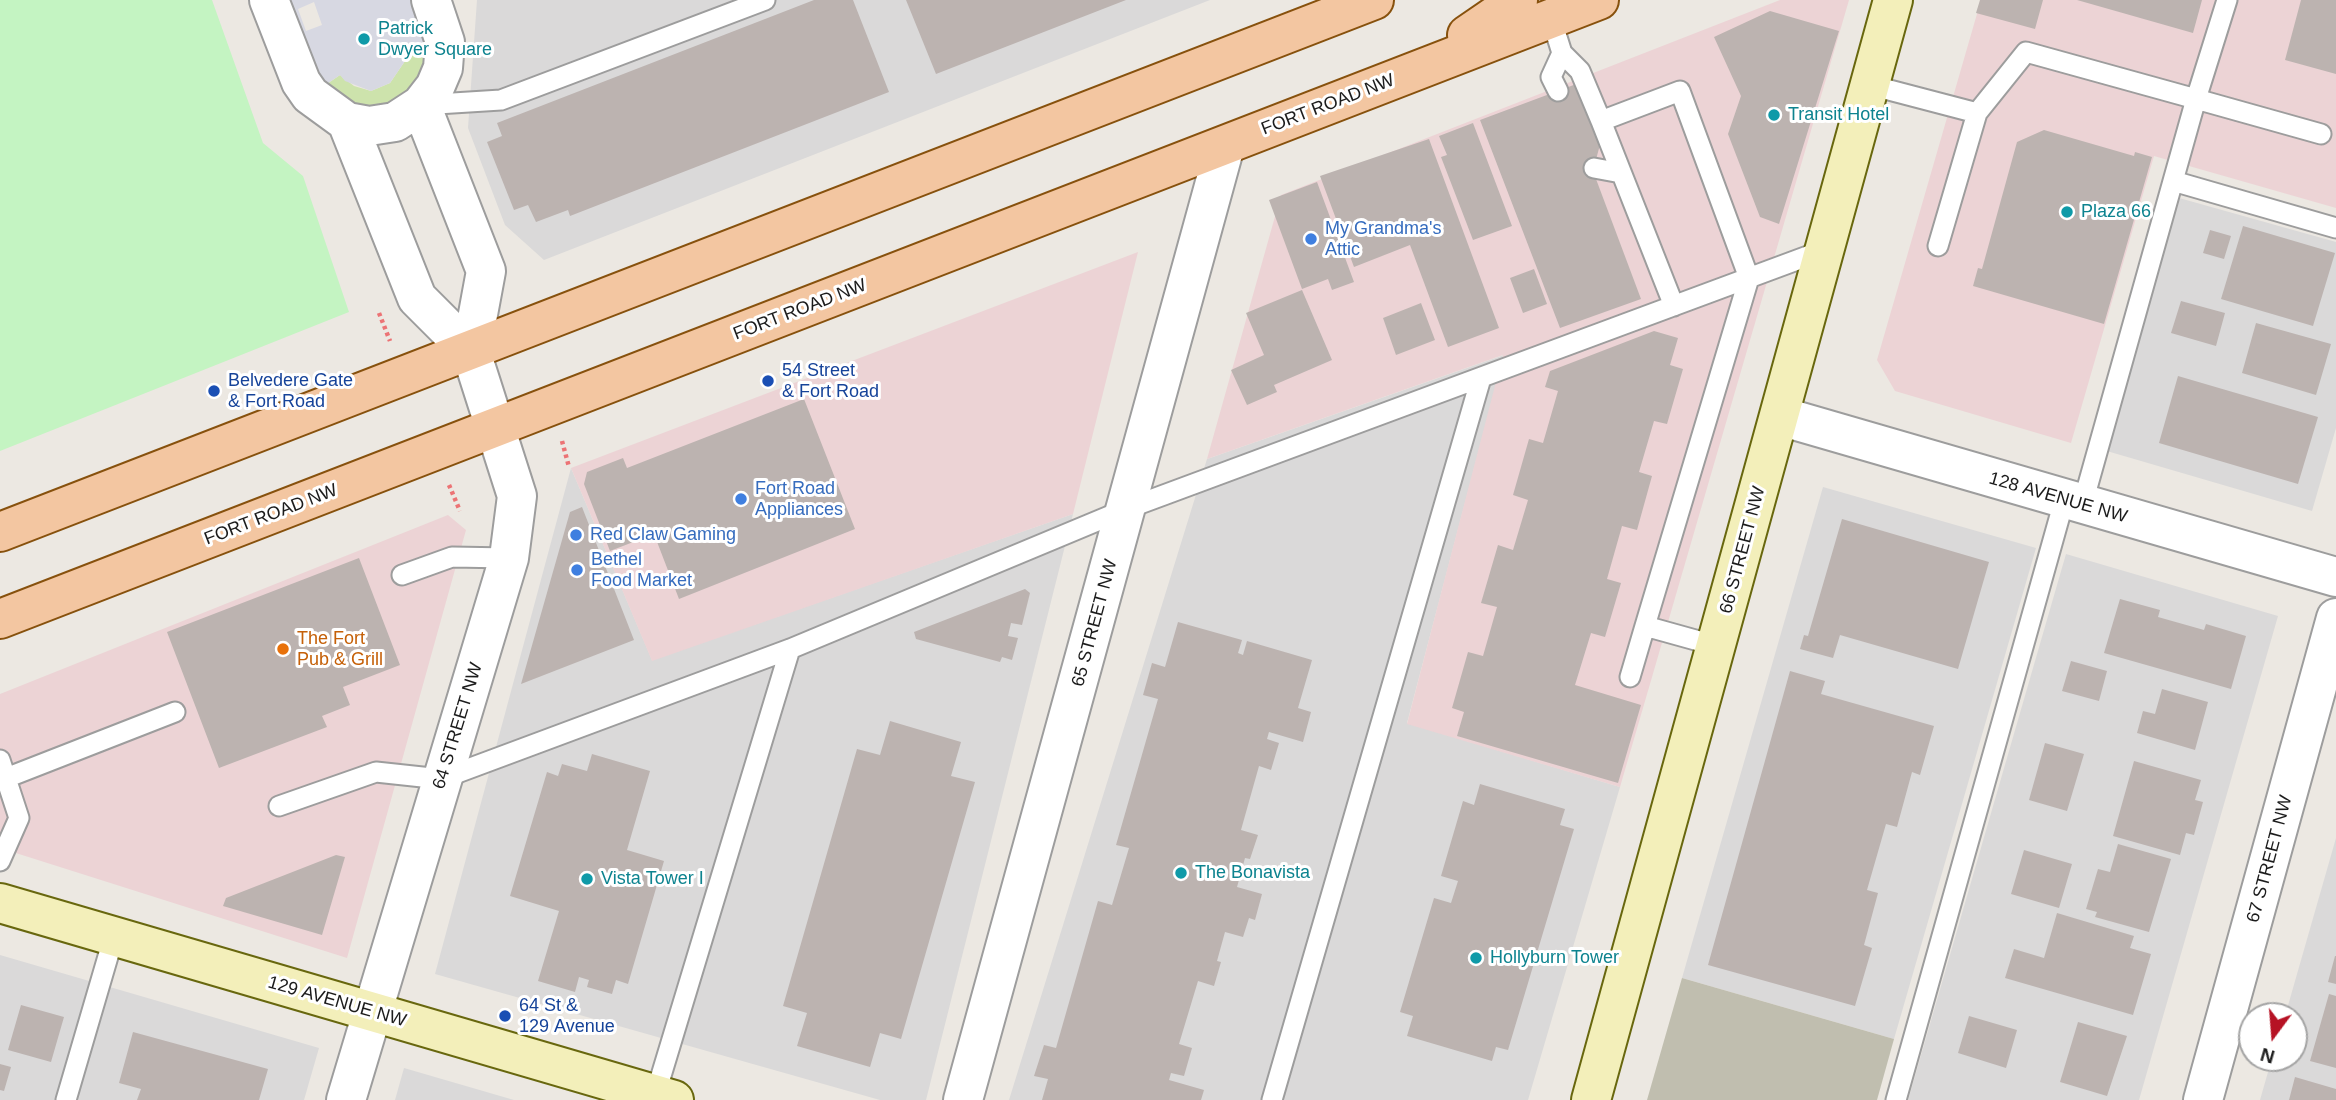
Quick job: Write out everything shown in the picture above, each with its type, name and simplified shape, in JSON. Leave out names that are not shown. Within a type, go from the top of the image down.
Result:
[{"type":"main road","points":[[0,533],[1374,0]]},
{"type":"main road","points":[[1410,73],[1518,0]]},
{"type":"main road","name":"FORT ROAD NW","points":[[0,619],[1410,73],[1557,36],[1599,0]]},
{"type":"main road","name":"66 STREET NW","points":[[1591,1100],[1893,0]]},
{"type":"main road","name":"129 AVENUE NW","points":[[0,903],[661,1098]]},
{"type":"street","points":[[269,0],[301,82],[310,95],[347,122],[369,126],[396,122],[421,105],[435,87],[443,68],[444,42],[431,0]]},
{"type":"street","points":[[421,105],[486,271],[471,352]]},
{"type":"street","points":[[347,122],[417,298],[471,352]]},
{"type":"street","name":"65 STREET NW","points":[[963,1100],[1225,146]]},
{"type":"street","name":"64 STREET NW","points":[[346,1100],[509,558],[517,496],[471,352]]},
{"type":"street","name":"128 AVENUE NW","points":[[1780,416],[2336,578]]},
{"type":"street","name":"67 STREET NW","points":[[2203,1100],[2336,618]]},
{"type":"lane","points":[[421,105],[501,100],[765,0]]},
{"type":"lane","points":[[1896,1100],[2073,503],[2227,0]]},
{"type":"lane","points":[[1557,36],[1551,77],[1558,91]]},
{"type":"lane","points":[[1557,36],[1580,71],[1674,306]]},
{"type":"lane","points":[[1938,246],[1977,113],[2026,52],[2321,134]]},
{"type":"lane","points":[[1870,85],[1977,113]]},
{"type":"lane","points":[[1601,121],[1680,91],[1749,278],[1630,677]]},
{"type":"lane","points":[[1594,168],[1622,173]]},
{"type":"lane","points":[[2173,181],[2336,228]]},
{"type":"lane","points":[[279,806],[376,772],[441,779],[790,649],[1126,509],[1825,249]]},
{"type":"lane","points":[[1272,1100],[1481,378]]},
{"type":"lane","points":[[402,575],[452,557],[509,558]]},
{"type":"lane","points":[[1645,626],[1717,646]]},
{"type":"lane","points":[[661,1098],[790,649]]},
{"type":"lane","points":[[0,861],[19,818],[3,769],[175,712]]},
{"type":"lane","points":[[66,1100],[114,936]]},
{"type":"shaded area","name":"Patrick Dwyer Square","points":[[286,0],[412,0],[429,46],[407,49],[405,61],[390,83],[371,91],[345,81],[340,75],[321,88]],"holes":[[[314,2],[322,25],[306,31],[298,9]]]},
{"type":"shaded area","points":[[477,0],[1210,0],[544,260],[505,225],[468,128]]},
{"type":"shaded area","points":[[1780,0],[1849,0],[1620,787],[1407,724],[1503,355],[1207,459],[1281,195]]},
{"type":"shaded area","points":[[1981,0],[2336,0],[2336,208],[2154,156],[2071,443],[1895,391],[1877,360]]},
{"type":"shaded area","points":[[2172,196],[2336,242],[2336,428],[2312,511],[2100,449]]},
{"type":"shaded area","points":[[1138,252],[1073,514],[652,661],[571,468]]},
{"type":"shaded area","points":[[1504,355],[1407,723],[1620,787],[1528,1100],[1009,1100],[1207,459]]},
{"type":"shaded area","points":[[571,468],[652,660],[1073,514],[926,1100],[880,1100],[435,974]]},
{"type":"shaded area","points":[[1823,487],[2036,548],[1894,1039],[1682,978]]},
{"type":"shaded area","points":[[448,515],[466,530],[347,958],[0,848],[0,694]]},
{"type":"shaded area","points":[[2066,554],[2278,616],[2139,1100],[1908,1100]]},
{"type":"shaded area","points":[[2336,838],[2336,1100],[2260,1100],[2268,1072],[2308,1072],[2308,1002],[2289,1002]]},
{"type":"shaded area","points":[[0,955],[319,1048],[304,1100],[0,1100]]},
{"type":"shaded area","points":[[1682,978],[1894,1039],[1877,1100],[1647,1100]]},
{"type":"shaded area","points":[[404,1068],[514,1100],[395,1100]]},
{"type":"green space","points":[[0,0],[212,0],[263,143],[303,176],[349,312],[0,451]]},
{"type":"green space","points":[[429,46],[423,80],[396,102],[373,110],[347,107],[321,88],[340,75],[354,86],[371,91],[390,83],[405,61],[407,49]]},
{"type":"building","points":[[814,0],[853,0],[889,92],[570,216],[568,210],[536,222],[528,205],[514,210],[487,142],[502,136],[497,123]]},
{"type":"building","points":[[906,0],[1126,0],[936,74]]},
{"type":"building","points":[[1980,0],[2043,0],[2035,29],[1976,13]]},
{"type":"building","points":[[2077,0],[2202,0],[2193,33]]},
{"type":"building","points":[[2301,0],[2336,0],[2336,74],[2285,60]]},
{"type":"building","name":"Transit Hotel","points":[[1770,11],[1839,31],[1779,224],[1760,217],[1728,134],[1741,96],[1714,37]]},
{"type":"building","points":[[1579,83],[1602,137],[1593,171],[1641,299],[1560,328],[1480,120]]},
{"type":"building","points":[[1473,123],[1512,226],[1473,240],[1441,157],[1447,155],[1439,136]]},
{"type":"building","name":"Plaza 66","points":[[2044,130],[2134,156],[2135,152],[2152,157],[2104,324],[1973,286],[1978,268],[1982,269],[2017,142]]},
{"type":"building","points":[[1429,139],[1499,328],[1448,347],[1410,245],[1354,267],[1320,176]]},
{"type":"building","name":"My Grandma's Attic","points":[[1317,182],[1354,282],[1332,290],[1328,279],[1302,289],[1269,200]]},
{"type":"building","points":[[2243,226],[2335,253],[2313,326],[2221,299]]},
{"type":"building","points":[[2210,230],[2231,236],[2224,259],[2203,253]]},
{"type":"building","points":[[1534,269],[1547,304],[1523,313],[1510,278]]},
{"type":"building","points":[[1302,290],[1332,360],[1274,385],[1277,392],[1247,405],[1231,370],[1264,355],[1246,313]]},
{"type":"building","points":[[2181,301],[2225,313],[2216,346],[2171,333]]},
{"type":"building","points":[[1421,303],[1435,340],[1396,355],[1383,318]]},
{"type":"building","points":[[2256,323],[2331,344],[2316,395],[2242,373]]},
{"type":"building","points":[[1654,331],[1678,338],[1670,365],[1683,369],[1667,424],[1654,421],[1639,472],[1652,476],[1637,530],[1622,526],[1607,579],[1621,583],[1605,637],[1591,633],[1575,685],[1641,705],[1618,783],[1457,736],[1464,712],[1452,708],[1468,652],[1483,656],[1497,607],[1481,603],[1498,545],[1513,550],[1528,500],[1513,495],[1529,439],[1543,443],[1558,391],[1545,387],[1550,371]]},
{"type":"building","points":[[2178,376],[2318,417],[2298,484],[2159,443]]},
{"type":"building","name":"Fort Road Appliances","points":[[804,399],[855,529],[679,599],[654,534],[610,551],[584,484],[587,472],[623,458],[627,468]]},
{"type":"building","points":[[582,507],[634,640],[521,684],[570,512]]},
{"type":"building","points":[[1842,519],[1989,562],[1958,669],[1840,635],[1833,658],[1800,649],[1804,635],[1808,636]]},
{"type":"building","name":"The Fort Pub & Grill","points":[[359,558],[400,665],[343,687],[350,705],[322,716],[327,727],[219,768],[167,632]]},
{"type":"building","points":[[1025,589],[1030,593],[1022,625],[1011,623],[1008,636],[1018,638],[1012,660],[1002,657],[1000,662],[916,639],[914,632]]},
{"type":"building","points":[[2120,599],[2160,610],[2158,617],[2204,630],[2206,624],[2246,636],[2231,689],[2104,653]]},
{"type":"building","name":"The Bonavista","points":[[1178,622],[1242,640],[1238,653],[1243,655],[1247,641],[1312,660],[1298,708],[1311,712],[1303,742],[1269,732],[1267,739],[1279,743],[1271,770],[1259,766],[1241,830],[1258,835],[1250,859],[1245,858],[1237,887],[1262,894],[1255,920],[1249,918],[1243,937],[1225,932],[1214,986],[1198,981],[1179,1044],[1192,1048],[1184,1076],[1171,1073],[1169,1080],[1204,1090],[1201,1100],[1042,1100],[1048,1079],[1034,1076],[1044,1045],[1056,1048],[1098,901],[1112,905],[1129,848],[1116,845],[1158,699],[1143,695],[1152,663],[1165,667]]},
{"type":"building","points":[[2071,661],[2107,671],[2099,701],[2062,691]]},
{"type":"building","points":[[1790,671],[1825,681],[1821,694],[1934,726],[1920,775],[1912,772],[1897,827],[1886,824],[1867,890],[1878,893],[1864,945],[1872,948],[1855,1006],[1708,965]]},
{"type":"building","points":[[2162,689],[2208,702],[2195,750],[2137,733],[2143,711],[2155,714]]},
{"type":"building","points":[[890,721],[961,742],[951,776],[975,782],[901,1039],[880,1033],[870,1067],[797,1046],[807,1013],[783,1006],[857,749],[880,755]]},
{"type":"building","points":[[2045,743],[2084,754],[2067,811],[2029,800]]},
{"type":"building","name":"Vista Tower I","points":[[592,754],[650,771],[627,850],[664,861],[628,984],[616,980],[612,994],[587,987],[589,980],[579,977],[575,992],[538,981],[559,911],[510,896],[547,772],[558,776],[562,764],[587,771]]},
{"type":"building","points":[[2134,761],[2201,780],[2195,800],[2203,802],[2194,835],[2186,833],[2180,855],[2113,836]]},
{"type":"building","name":"Hollyburn Tower","points":[[1480,784],[1565,809],[1560,825],[1574,829],[1508,1050],[1496,1047],[1492,1061],[1407,1036],[1413,1016],[1400,1012],[1434,898],[1451,903],[1458,881],[1441,876],[1463,801],[1474,805]]},
{"type":"building","points":[[2118,844],[2171,859],[2149,932],[2095,917],[2097,912],[2086,909],[2098,869],[2110,872]]},
{"type":"building","points":[[2024,850],[2072,864],[2059,908],[2011,894]]},
{"type":"building","points":[[336,855],[345,857],[322,935],[223,906],[226,898]]},
{"type":"building","points":[[2057,913],[2134,936],[2130,948],[2151,954],[2133,1015],[2005,978],[2014,949],[2044,958]]},
{"type":"building","points":[[2336,956],[2336,984],[2328,982]]},
{"type":"building","points":[[2329,994],[2336,996],[2336,1068],[2310,1061]]},
{"type":"building","points":[[21,1005],[64,1017],[51,1062],[8,1050]]},
{"type":"building","points":[[1969,1016],[2017,1030],[2006,1068],[1958,1053]]},
{"type":"building","points":[[2078,1022],[2127,1036],[2107,1096],[2060,1082]]},
{"type":"building","points":[[133,1032],[268,1069],[259,1100],[137,1100],[141,1089],[119,1083]]},
{"type":"building","points":[[0,1064],[11,1067],[4,1091],[0,1090]]},
{"type":"building","points":[[2295,1077],[2336,1089],[2336,1100],[2289,1100]]},
{"type":"place","name":"Patrick Dwyer Square","points":[[364,39]]},
{"type":"place","name":"Transit Hotel","points":[[1774,115]]},
{"type":"place","name":"Plaza 66","points":[[2067,212]]},
{"type":"place","name":"My Grandma's Attic","points":[[1311,239]]},
{"type":"place","name":"54 Street & Fort Road","points":[[768,381]]},
{"type":"place","name":"Belvedere Gate & Fort Road","points":[[214,391]]},
{"type":"place","name":"Fort Road Appliances","points":[[741,499]]},
{"type":"place","name":"Red Claw Gaming","points":[[576,535]]},
{"type":"place","name":"Bethel Food Market","points":[[577,570]]},
{"type":"place","name":"The Fort Pub & Grill","points":[[283,649]]},
{"type":"place","name":"The Bonavista","points":[[1181,873]]},
{"type":"place","name":"Vista Tower I","points":[[587,879]]},
{"type":"place","name":"Hollyburn Tower","points":[[1476,958]]},
{"type":"place","name":"64 St & 129 Avenue","points":[[505,1016]]}]
